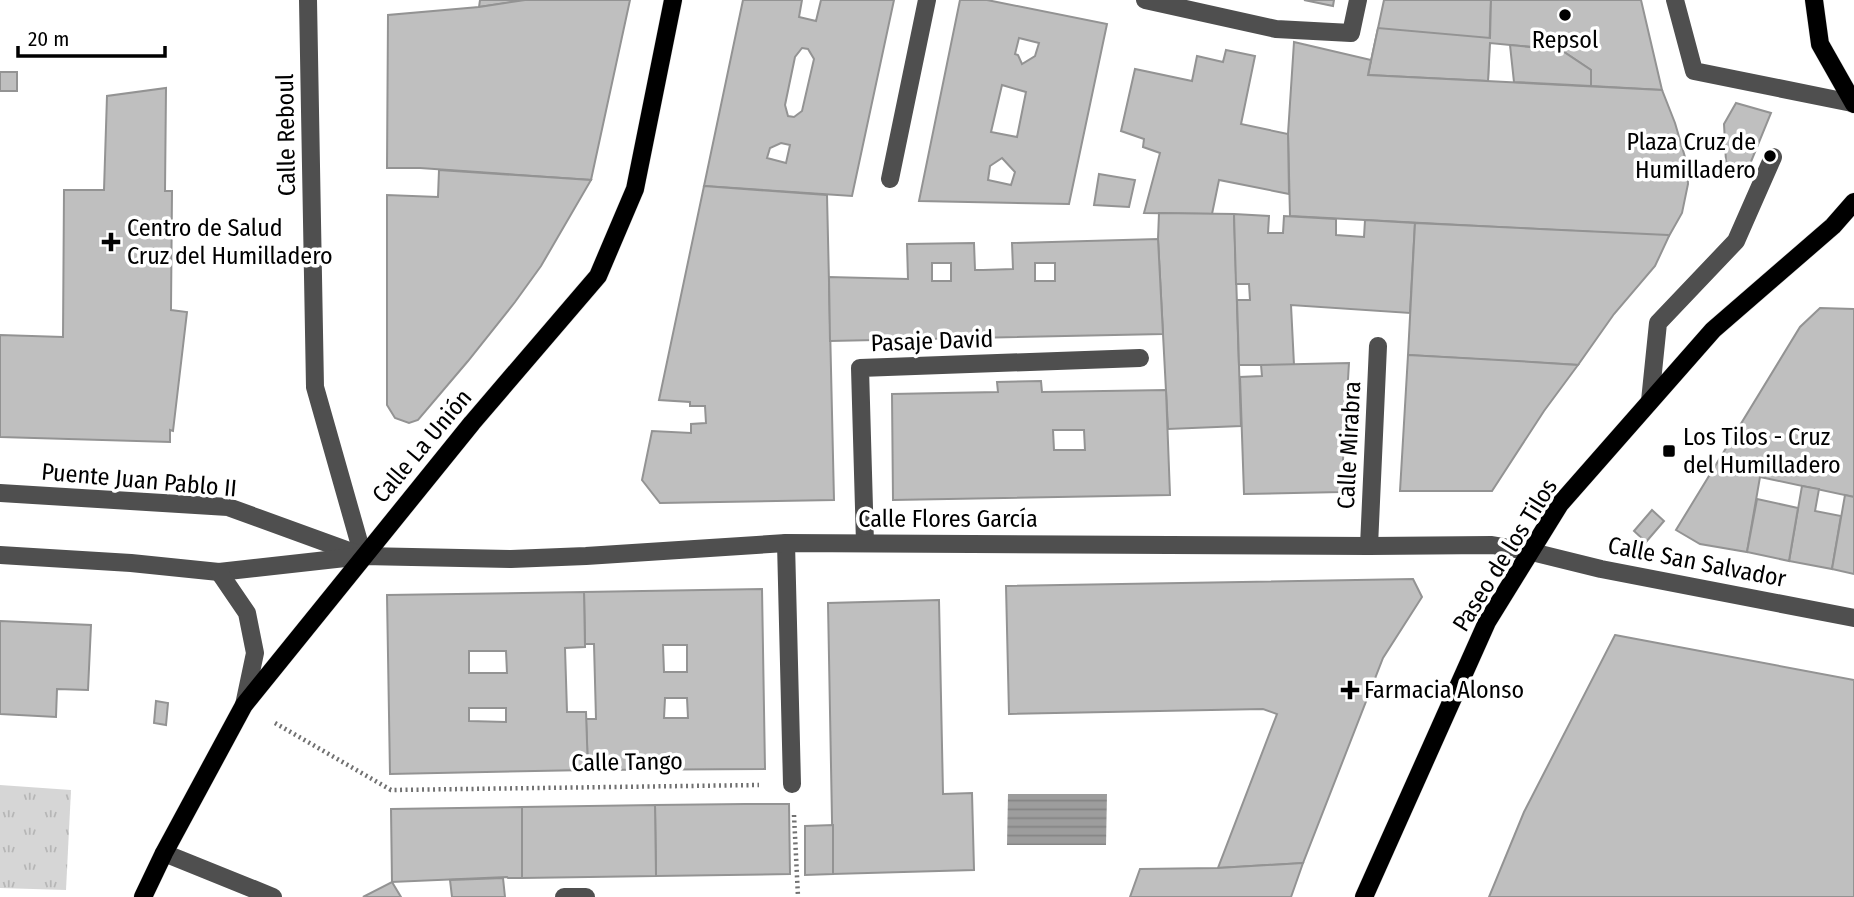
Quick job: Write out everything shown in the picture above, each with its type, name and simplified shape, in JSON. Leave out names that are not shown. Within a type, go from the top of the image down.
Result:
[{"type":"main road","name":"Calle La Unión","points":[[143,897],[244,705],[472,423],[598,276],[635,189],[673,0]]},
{"type":"main road","points":[[1814,0],[1820,44],[1853,104]]},
{"type":"main road","name":"Paseo de los Tilos","points":[[1364,897],[1487,622],[1560,504],[1713,330],[1833,226],[1854,202]]},
{"type":"street","name":"Calle Reboul","points":[[308,0],[315,387],[363,556]]},
{"type":"street","points":[[890,179],[927,0]]},
{"type":"street","points":[[1145,0],[1276,29],[1352,33],[1359,0]]},
{"type":"street","points":[[1675,0],[1694,71],[1853,104]]},
{"type":"street","points":[[1650,401],[1658,323],[1735,241],[1773,157]]},
{"type":"street","name":"Calle Mirabra","points":[[1369,546],[1378,346]]},
{"type":"street","name":"Pasaje David","points":[[865,543],[860,368],[1140,358]]},
{"type":"street","name":"Puente Juan Pablo II","points":[[0,493],[228,507],[363,556]]},
{"type":"street","name":"Calle Flores García","points":[[363,556],[511,559],[786,543],[1492,545],[1532,552]]},
{"type":"street","points":[[786,543],[793,784]]},
{"type":"street","name":"Calle San Salvador","points":[[1532,552],[1601,569],[1854,618]]},
{"type":"street","points":[[0,555],[219,572],[363,556]]},
{"type":"street","points":[[219,572],[247,613],[255,653],[244,705]]},
{"type":"street","points":[[164,853],[273,897]]},
{"type":"street","points":[[564,896],[586,897]]},
{"type":"path","name":"Calle Tango","points":[[244,705],[391,790],[793,784]]},
{"type":"path","points":[[793,784],[797,897]]},
{"type":"green space","points":[[0,785],[71,790],[66,890],[0,888]]},
{"type":"shaded area","points":[[1008,794],[1107,794],[1106,845],[1007,845]]},
{"type":"building","points":[[480,0],[527,0],[479,7]]},
{"type":"building","points":[[525,0],[630,0],[591,180],[387,168],[388,15]]},
{"type":"building","points":[[743,0],[802,0],[799,17],[816,21],[821,0],[894,0],[852,196],[704,186]],"holes":[[[802,48],[808,49],[814,59],[802,111],[794,117],[788,116],[785,105],[795,57]],[[781,143],[790,145],[786,163],[767,158],[770,148]]]},
{"type":"building","points":[[960,0],[987,0],[1107,24],[1069,204],[919,201]],"holes":[[[1019,38],[1039,43],[1035,56],[1022,64],[1015,54]],[[1002,85],[1026,92],[1017,137],[991,132]],[[1002,158],[1015,172],[1011,185],[988,180],[990,166]]]},
{"type":"building","points":[[1304,0],[1334,0],[1333,6]]},
{"type":"building","points":[[1384,0],[1491,0],[1488,81],[1368,75]]},
{"type":"building","points":[[1491,0],[1641,0],[1662,90],[1591,86],[1591,70],[1561,50],[1490,43],[1488,81],[1368,75],[1378,28],[1490,38]]},
{"type":"building","points":[[1294,42],[1371,60],[1368,75],[1662,90],[1687,164],[1688,184],[1682,213],[1669,236],[1290,216],[1288,134]]},
{"type":"building","points":[[1510,45],[1561,50],[1591,70],[1591,86],[1514,82]]},
{"type":"building","points":[[1226,50],[1255,56],[1241,124],[1288,134],[1289,194],[1219,180],[1212,214],[1144,213],[1160,153],[1143,147],[1144,139],[1121,131],[1135,69],[1192,81],[1197,56],[1223,62]]},
{"type":"building","points":[[0,72],[17,72],[17,91],[0,91]]},
{"type":"building","points":[[166,88],[165,191],[172,191],[171,310],[187,312],[170,442],[0,437],[0,335],[63,337],[64,190],[104,190],[107,96]]},
{"type":"building","points":[[1736,103],[1771,113],[1748,169],[1726,162],[1724,124]]},
{"type":"building","points":[[439,170],[591,180],[541,266],[515,302],[418,420],[409,423],[395,418],[387,405],[387,195],[438,197]]},
{"type":"building","points":[[1099,174],[1135,180],[1129,207],[1094,205]]},
{"type":"building","points":[[704,186],[827,195],[834,500],[660,503],[642,480],[652,431],[691,433],[691,424],[706,423],[705,406],[659,400]]},
{"type":"building","points":[[1159,213],[1234,214],[1241,426],[1168,429]]},
{"type":"building","points":[[1234,214],[1269,216],[1268,233],[1283,233],[1284,216],[1336,219],[1336,235],[1364,237],[1365,220],[1415,223],[1410,313],[1291,305],[1294,365],[1239,365],[1237,300],[1250,300],[1249,284],[1236,284]]},
{"type":"building","points":[[1415,223],[1669,236],[1655,266],[1614,314],[1578,365],[1408,355]]},
{"type":"building","points":[[1158,239],[1163,334],[830,341],[829,277],[908,279],[907,244],[974,243],[975,270],[1013,269],[1012,243]],"holes":[[[932,263],[951,263],[951,281],[932,281]],[[1035,263],[1055,263],[1055,281],[1035,281]]]},
{"type":"building","points":[[1820,308],[1854,309],[1854,497],[1760,477],[1747,552],[1700,544],[1676,530],[1800,327]]},
{"type":"building","points":[[1408,355],[1578,365],[1544,411],[1492,491],[1400,491]]},
{"type":"building","points":[[1349,363],[1341,492],[1244,494],[1240,377],[1262,376],[1261,365]]},
{"type":"building","points":[[1041,381],[1042,392],[1166,390],[1170,495],[893,500],[892,394],[998,392],[997,382]],"holes":[[[1053,430],[1084,430],[1085,450],[1054,450]]]},
{"type":"building","points":[[1802,486],[1819,489],[1815,511],[1841,516],[1832,569],[1789,561]]},
{"type":"building","points":[[1845,495],[1854,497],[1854,574],[1832,569]]},
{"type":"building","points":[[1757,499],[1798,508],[1789,561],[1747,552]]},
{"type":"building","points":[[1652,510],[1664,521],[1646,542],[1634,531]]},
{"type":"building","points":[[1413,579],[1422,597],[1383,658],[1303,863],[1218,868],[1277,714],[1263,709],[1009,714],[1006,586]]},
{"type":"building","points":[[762,589],[765,769],[588,770],[586,719],[596,719],[594,644],[585,644],[584,592]],"holes":[[[663,645],[687,645],[687,672],[664,672]],[[665,698],[687,698],[688,718],[664,718]]]},
{"type":"building","points":[[584,592],[585,647],[565,648],[567,712],[586,712],[588,770],[390,774],[387,595]],"holes":[[[469,651],[506,651],[507,673],[469,673]],[[469,708],[506,708],[506,722],[469,721]]]},
{"type":"building","points":[[939,600],[943,794],[972,793],[974,870],[833,874],[828,603]]},
{"type":"building","points":[[0,621],[91,625],[88,690],[57,689],[56,717],[0,714]]},
{"type":"building","points":[[1615,635],[1854,680],[1854,897],[1489,897],[1524,812]]},
{"type":"building","points":[[156,701],[168,703],[166,725],[154,723]]},
{"type":"building","points":[[789,804],[790,874],[656,876],[655,805]]},
{"type":"building","points":[[655,805],[656,876],[522,878],[522,807]]},
{"type":"building","points":[[522,807],[522,878],[392,882],[391,809]]},
{"type":"building","points":[[833,825],[833,874],[805,875],[805,826]]},
{"type":"building","points":[[1303,863],[1291,897],[1130,897],[1140,869]]},
{"type":"building","points":[[503,878],[505,897],[452,897],[450,880]]},
{"type":"building","points":[[392,882],[401,897],[363,897]]},
{"type":"place","name":"Repsol","points":[[1565,15]]},
{"type":"place","name":"Plaza Cruz de Humilladero","points":[[1770,156]]},
{"type":"place","name":"Centro de Salud Cruz del Humilladero","points":[[111,242]]},
{"type":"place","name":"Los Tilos - Cruz del Humilladero","points":[[1669,451]]},
{"type":"place","name":"Farmacia Alonso","points":[[1350,690]]}]
